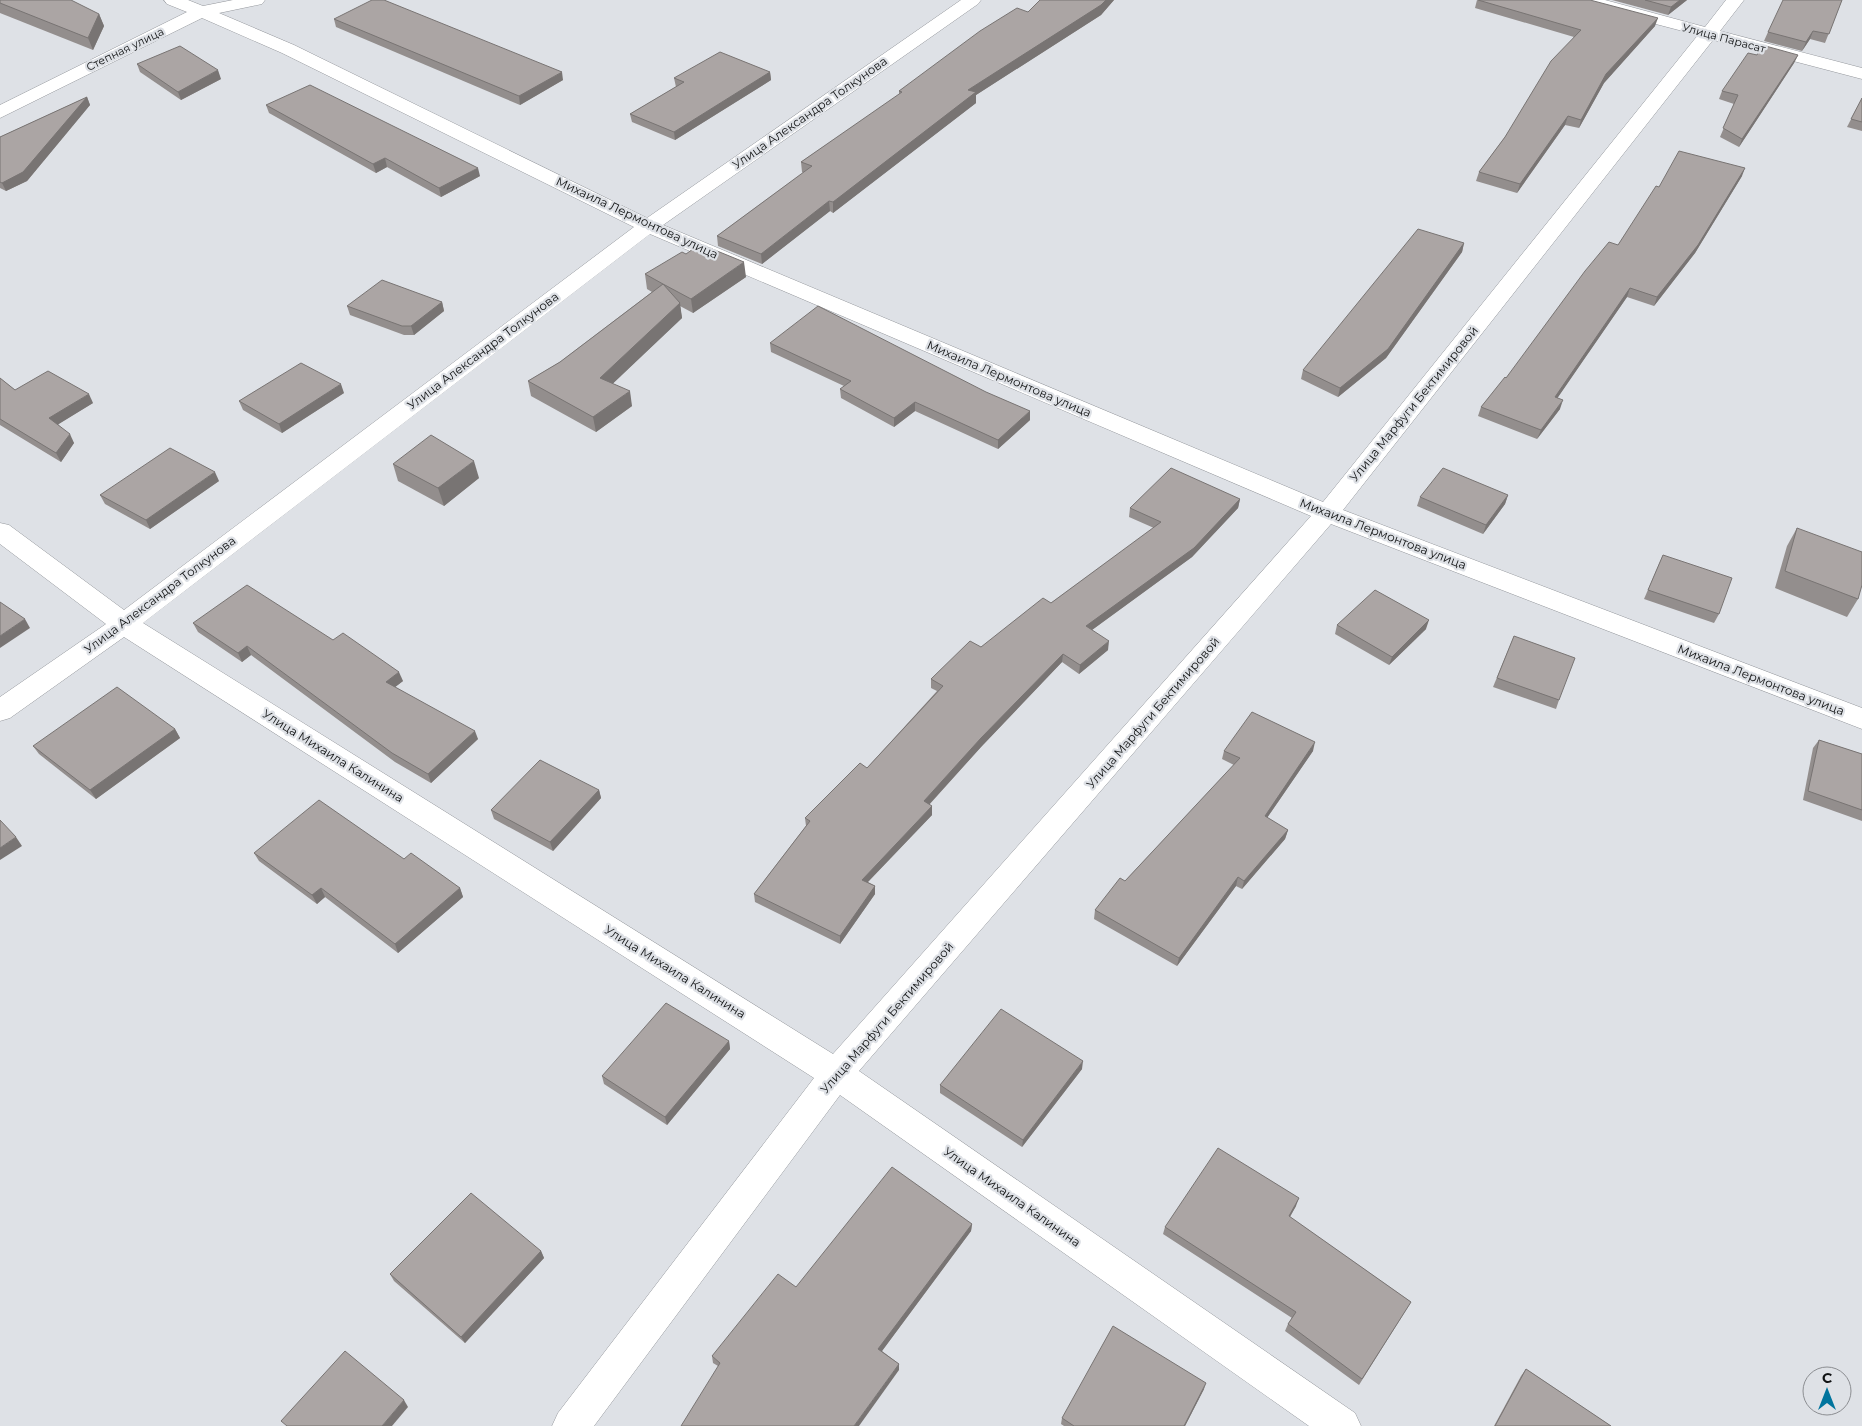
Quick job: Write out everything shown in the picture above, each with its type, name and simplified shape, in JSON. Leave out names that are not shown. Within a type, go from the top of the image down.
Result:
[{"type":"street","name":"Михаила Лермонтова улица","points":[[173,0],[288,49],[648,226],[1327,513],[1862,718]]},
{"type":"street","name":"Степная улица","points":[[0,112],[201,12],[256,0]]},
{"type":"street","name":"Улица Александра Толкунова","points":[[0,711],[124,624],[648,226],[972,0]]},
{"type":"street","name":"Улица Парасат","points":[[1586,0],[1862,74]]},
{"type":"street","name":"Улица Марфуги Бектимировой","points":[[571,1426],[836,1074],[1327,513],[1735,0]]},
{"type":"street","name":"Улица Михаила Калинина","points":[[0,531],[124,624],[836,1074],[1342,1426]]},
{"type":"building","points":[[0,0],[71,0],[99,14],[88,38],[0,3]]},
{"type":"building","points":[[372,0],[384,0],[562,72],[519,96],[334,19]]},
{"type":"building","points":[[1040,0],[1106,0],[968,90],[976,92],[833,202],[829,201],[761,254],[717,236],[812,166],[801,162],[902,92],[899,91],[980,31],[1017,8],[1028,12]]},
{"type":"building","points":[[1478,0],[1590,0],[1658,18],[1606,74],[1581,120],[1568,116],[1520,184],[1479,172],[1505,137],[1551,61],[1581,30]]},
{"type":"building","points":[[1645,0],[1680,0],[1671,7]]},
{"type":"building","points":[[1783,0],[1842,0],[1829,34],[1813,31],[1806,42],[1768,32]]},
{"type":"building","points":[[1762,45],[1798,55],[1742,139],[1723,128],[1738,95],[1722,91],[1748,53],[1757,55]]},
{"type":"building","points":[[180,46],[218,70],[178,92],[137,64]]},
{"type":"building","points":[[720,52],[770,72],[674,132],[630,114],[684,82],[674,78]]},
{"type":"building","points":[[310,85],[478,168],[439,188],[385,158],[373,164],[266,105]]},
{"type":"building","points":[[87,97],[23,172],[2,183],[0,182],[0,137]]},
{"type":"building","points":[[1862,98],[1862,122],[1851,119]]},
{"type":"building","points":[[1679,151],[1745,168],[1698,245],[1657,297],[1630,288],[1555,397],[1563,400],[1541,430],[1481,407],[1506,378],[1585,271],[1609,242],[1618,245],[1656,186],[1659,187]]},
{"type":"building","points":[[1418,229],[1464,243],[1388,349],[1340,388],[1303,370]]},
{"type":"building","points":[[700,244],[744,262],[691,299],[645,274],[682,252],[686,254]]},
{"type":"building","points":[[382,280],[442,302],[411,326],[402,326],[347,306]]},
{"type":"building","points":[[663,284],[680,303],[600,378],[630,391],[593,417],[528,381],[560,362]]},
{"type":"building","points":[[818,306],[986,392],[1030,411],[998,440],[915,402],[894,418],[840,389],[851,381],[770,343]]},
{"type":"building","points":[[301,363],[341,384],[279,424],[239,401]]},
{"type":"building","points":[[48,371],[89,394],[49,418],[70,434],[56,453],[0,419],[0,378],[15,390]]},
{"type":"building","points":[[431,435],[474,461],[438,488],[393,464]]},
{"type":"building","points":[[170,448],[215,472],[146,520],[100,495]]},
{"type":"building","points":[[1171,468],[1240,499],[1194,548],[1086,626],[1109,641],[1080,665],[1063,654],[981,738],[924,801],[932,806],[862,880],[875,886],[840,936],[754,894],[810,821],[805,818],[860,763],[867,768],[943,686],[931,679],[970,641],[981,647],[1043,598],[1051,603],[1161,522],[1130,508]]},
{"type":"building","points":[[1443,468],[1508,495],[1486,525],[1420,497]]},
{"type":"building","points":[[1797,528],[1862,552],[1862,585],[1858,599],[1785,571]]},
{"type":"building","points":[[1663,555],[1732,578],[1719,614],[1648,590]]},
{"type":"building","points":[[247,585],[333,640],[343,633],[399,672],[386,682],[475,731],[428,774],[392,753],[247,646],[238,653],[193,623]]},
{"type":"building","points":[[1375,590],[1429,620],[1392,657],[1337,625]]},
{"type":"building","points":[[0,602],[25,619],[0,636]]},
{"type":"building","points":[[1514,636],[1575,658],[1559,700],[1497,678]]},
{"type":"building","points":[[117,687],[175,729],[90,790],[33,746]]},
{"type":"building","points":[[1252,712],[1315,742],[1265,816],[1288,830],[1244,881],[1238,877],[1179,958],[1095,910],[1120,878],[1125,881],[1240,758],[1224,751]]},
{"type":"building","points":[[1819,740],[1862,754],[1862,810],[1808,791]]},
{"type":"building","points":[[540,760],[599,790],[550,842],[491,810]]},
{"type":"building","points":[[319,800],[404,859],[411,853],[460,888],[395,944],[321,888],[312,895],[254,853]]},
{"type":"building","points":[[0,820],[16,837],[0,848]]},
{"type":"building","points":[[666,1003],[729,1041],[665,1117],[602,1076]]},
{"type":"building","points":[[1001,1009],[1083,1061],[1023,1140],[940,1085]]},
{"type":"building","points":[[1218,1148],[1299,1198],[1289,1216],[1411,1302],[1362,1379],[1288,1324],[1296,1312],[1165,1227]]},
{"type":"building","points":[[892,1167],[972,1224],[878,1349],[899,1364],[854,1426],[681,1426],[720,1363],[712,1356],[778,1274],[796,1287]]},
{"type":"building","points":[[471,1193],[541,1251],[461,1337],[390,1274]]},
{"type":"building","points":[[1113,1326],[1206,1383],[1184,1426],[1074,1426],[1062,1418]]},
{"type":"building","points":[[345,1351],[404,1400],[382,1426],[287,1426],[281,1421]]},
{"type":"building","points":[[1526,1369],[1611,1426],[1495,1426]]}]
